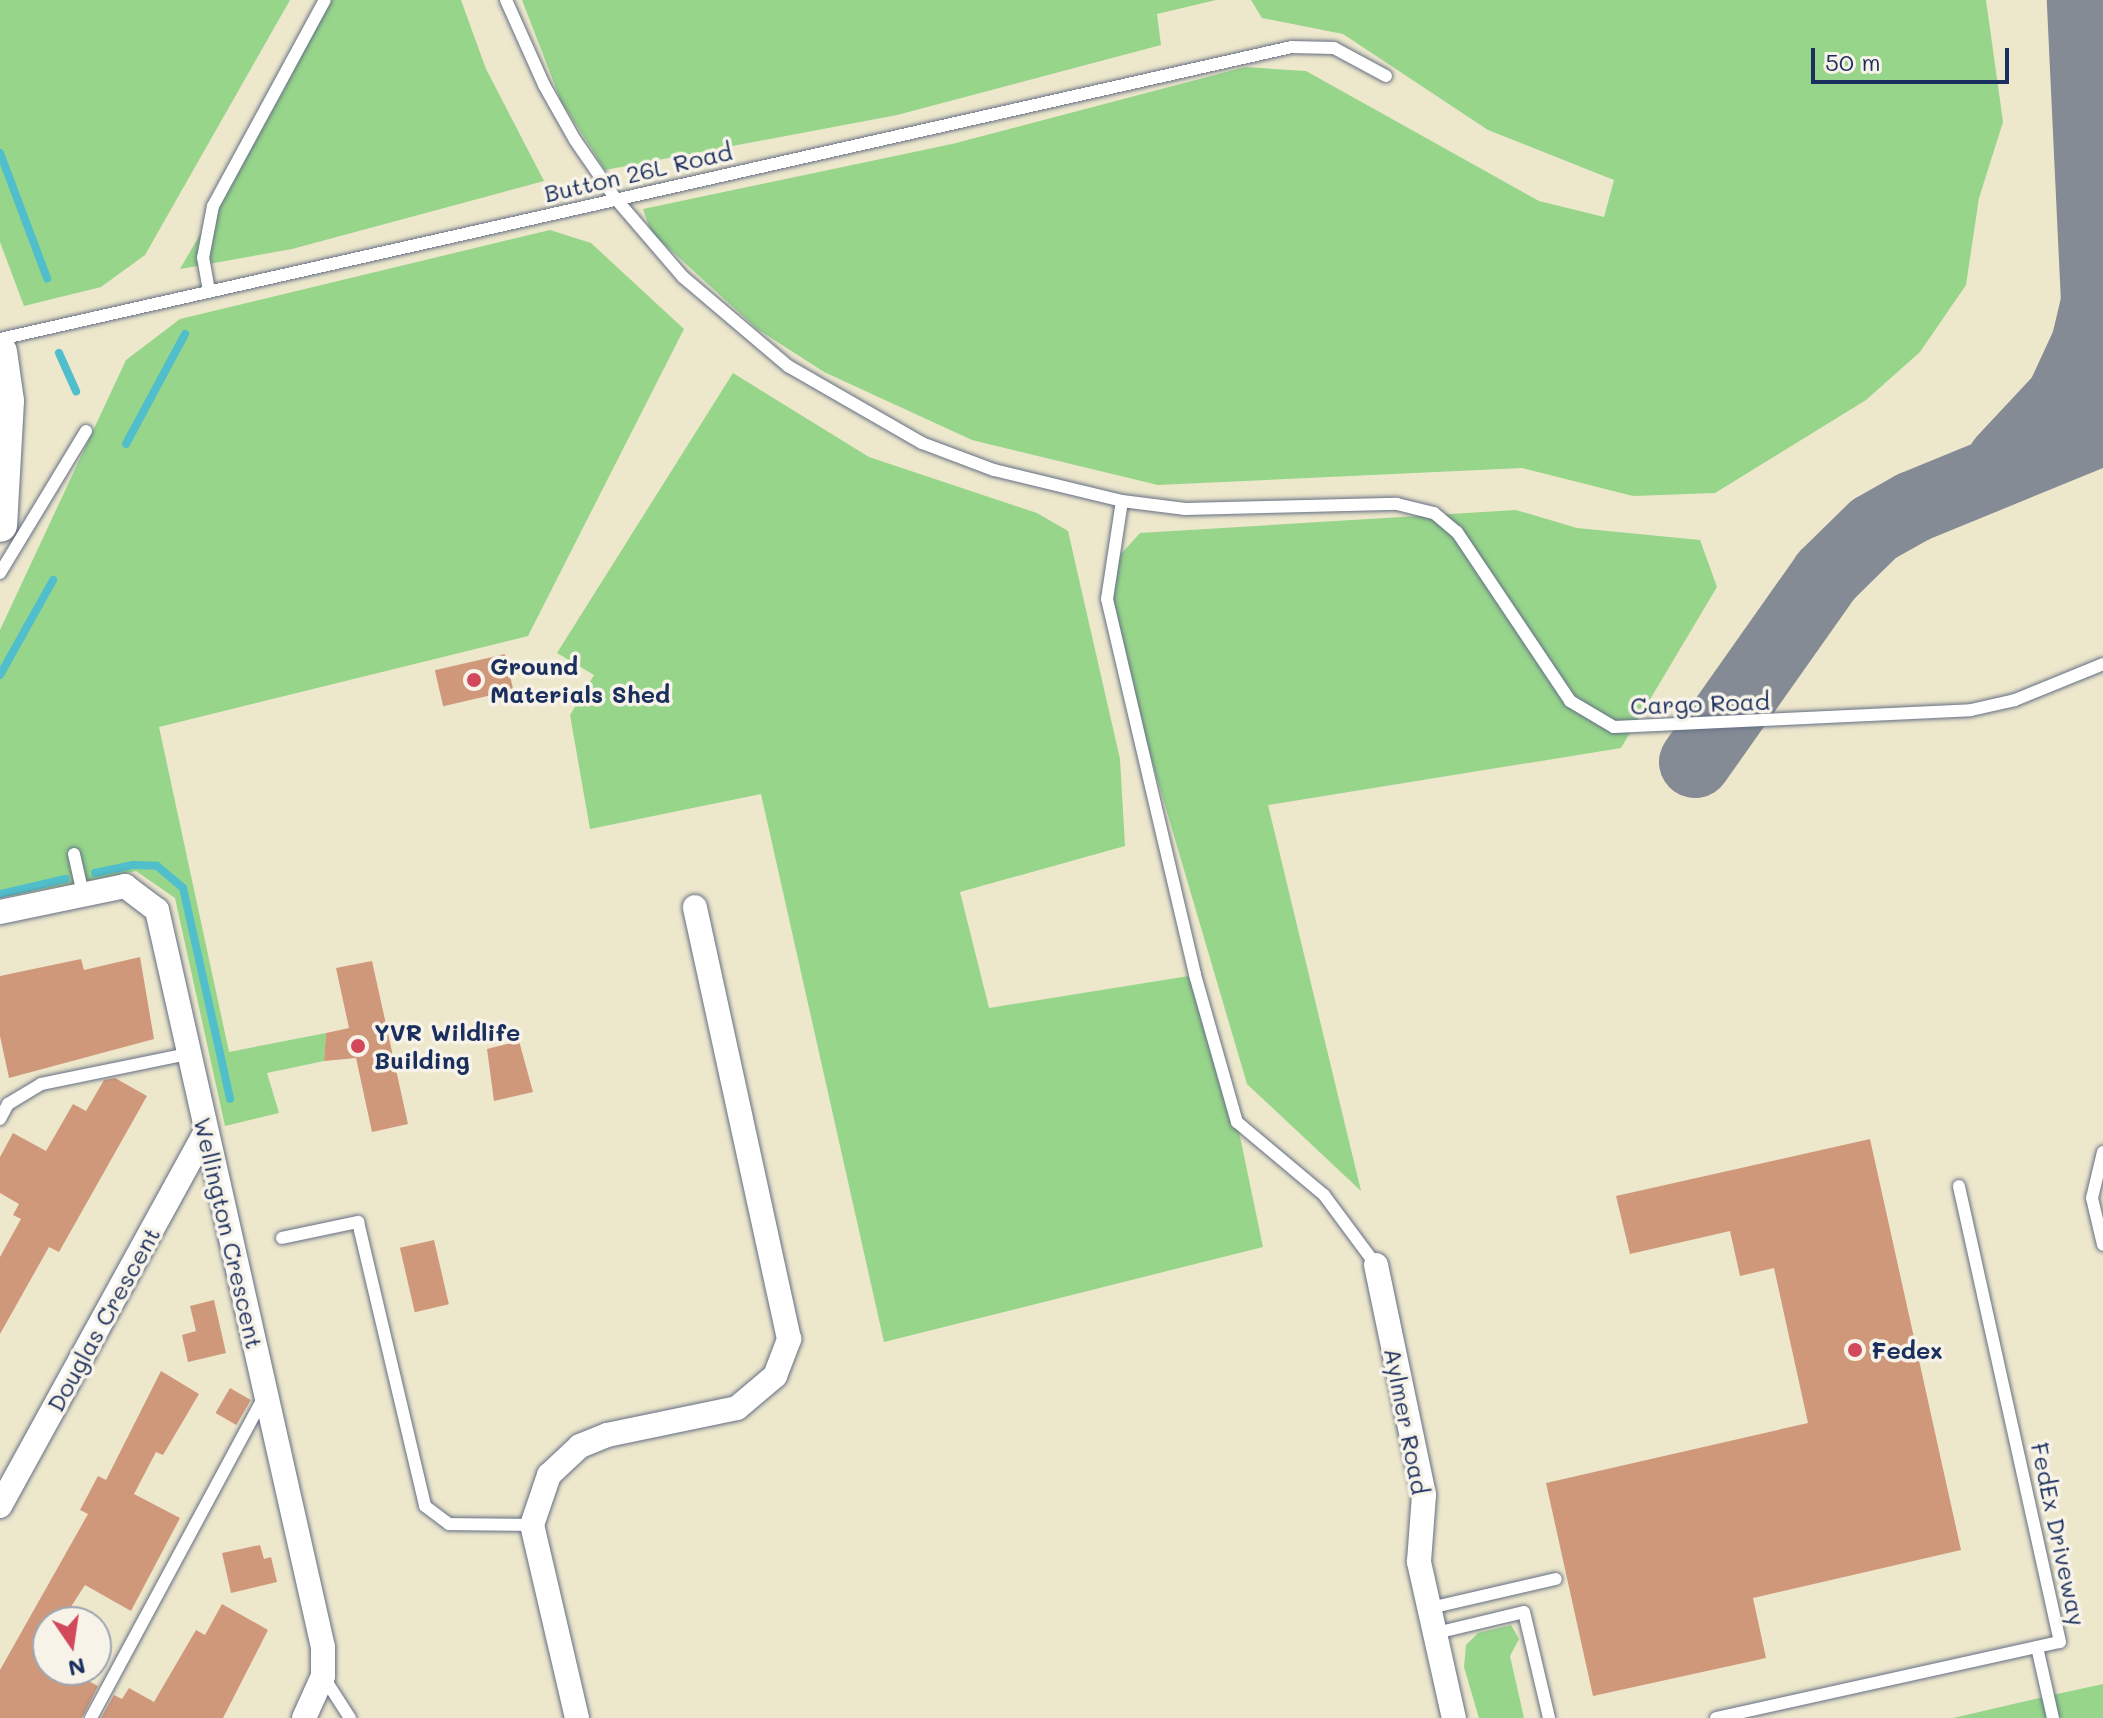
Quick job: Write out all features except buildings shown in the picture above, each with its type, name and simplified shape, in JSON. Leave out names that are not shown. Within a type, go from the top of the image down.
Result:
[{"type":"street","points":[[0,352],[7,401],[0,525]]},
{"type":"street","name":"Wellington Crescent","points":[[0,912],[125,886],[157,910],[323,1647],[323,1676],[304,1718]]},
{"type":"street","points":[[577,1718],[532,1525],[549,1475],[580,1446],[737,1408],[775,1376],[789,1339],[695,907]]},
{"type":"street","name":"Douglas Crescent","points":[[0,1506],[206,1132]]},
{"type":"street","name":"Aylmer Road","points":[[1376,1265],[1424,1495],[1419,1562],[1454,1718]]},
{"type":"lane","points":[[209,291],[203,258],[213,206],[325,0]]},
{"type":"lane","name":"Cargo Road","points":[[506,0],[544,85],[615,198],[683,277],[732,324],[857,410],[922,443],[994,470],[1122,501],[1185,509],[1397,504],[1434,513],[1457,532],[1570,701],[1614,727],[1971,710],[2015,700],[2103,664]]},
{"type":"lane","name":"Button 26L Road","points":[[0,339],[1291,47],[1334,48],[1386,76]]},
{"type":"lane","points":[[0,573],[86,431]]},
{"type":"lane","points":[[1122,501],[1107,599],[1195,975],[1237,1122],[1324,1195],[1376,1265]]},
{"type":"lane","points":[[74,854],[83,894]]},
{"type":"lane","points":[[0,1119],[8,1104],[41,1084],[187,1054]]},
{"type":"lane","points":[[2103,1152],[2092,1198],[2103,1245]]},
{"type":"lane","name":"FedEx Driveway","points":[[1716,1718],[2060,1642],[1959,1186]]},
{"type":"lane","points":[[282,1238],[358,1222],[425,1506],[449,1524],[532,1525]]},
{"type":"lane","points":[[91,1718],[267,1393]]},
{"type":"lane","points":[[1430,1608],[1556,1579]]},
{"type":"lane","points":[[1436,1633],[1524,1612],[1549,1718]]},
{"type":"lane","points":[[2037,1647],[2053,1718]]},
{"type":"lane","points":[[323,1676],[350,1718]]},
{"type":"green space","points":[[0,0],[290,0],[145,255],[101,287],[24,306],[0,242]]},
{"type":"green space","points":[[328,0],[461,0],[486,69],[544,181],[292,249],[180,269],[284,90]]},
{"type":"green space","points":[[522,0],[1216,0],[1157,14],[1161,45],[897,115],[605,170],[561,101]]},
{"type":"green space","points":[[1251,0],[1986,0],[2003,122],[1979,198],[1966,285],[1920,352],[1866,400],[1715,493],[1633,496],[1522,468],[1158,485],[972,440],[824,372],[756,328],[651,232],[643,209],[952,144],[1245,67],[1306,71],[1539,201],[1604,217],[1614,180],[1488,130],[1343,34],[1262,18]]},
{"type":"green space","points":[[550,230],[591,243],[684,329],[528,636],[159,727],[229,1052],[326,1033],[324,1061],[267,1073],[279,1113],[225,1126],[175,898],[136,871],[0,898],[0,630],[126,360],[180,319]]},
{"type":"green space","points":[[733,373],[869,457],[1037,513],[1068,531],[1120,759],[1125,846],[960,892],[989,1008],[1195,975],[1237,1122],[1263,1247],[884,1342],[761,794],[590,829],[570,715],[594,675],[557,653]]},
{"type":"green space","points":[[1516,510],[1577,528],[1700,540],[1717,587],[1621,748],[1268,805],[1361,1191],[1247,1084],[1107,608],[1110,566],[1140,533]]},
{"type":"green space","points":[[1511,1625],[1519,1639],[1510,1656],[1524,1718],[1479,1718],[1464,1667],[1466,1645],[1478,1633]]},
{"type":"green space","points":[[2103,1684],[2103,1718],[1953,1718],[2048,1696]]},
{"type":"waterway","points":[[0,153],[47,278]]},
{"type":"waterway","points":[[126,444],[185,334]]},
{"type":"waterway","points":[[59,353],[76,391]]},
{"type":"waterway","points":[[0,675],[53,580]]},
{"type":"waterway","points":[[95,873],[133,865],[157,866],[183,888],[230,1099]]},
{"type":"waterway","points":[[0,894],[65,879]]},
{"type":"taxiway","points":[[2003,461],[2062,398],[2087,344],[2097,302],[2083,0]]},
{"type":"taxiway","points":[[1695,762],[1826,576],[1874,529],[1913,507],[2103,429]]},
{"type":"place","name":"Ground Materials Shed","points":[[474,680]]},
{"type":"place","name":"YVR Wildlife Building","points":[[358,1046]]},
{"type":"place","name":"Fedex","points":[[1855,1350]]}]
